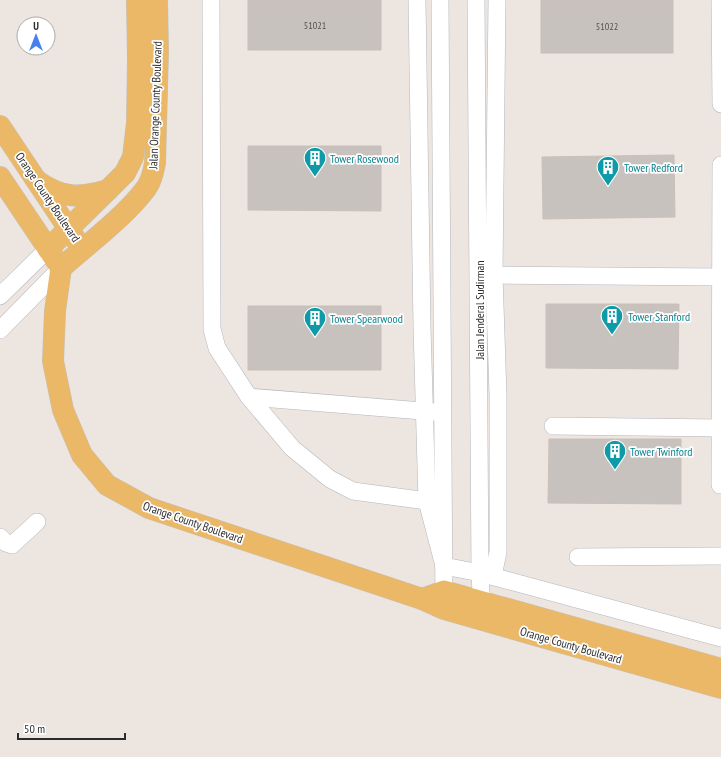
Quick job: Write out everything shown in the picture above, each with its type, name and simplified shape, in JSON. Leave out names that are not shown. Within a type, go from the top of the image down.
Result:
[{"type":"main road","name":"Jalan Orange County Boulevard","points":[[48,249],[125,173],[133,157],[137,123],[138,87],[136,0]]},
{"type":"main road","name":"Jalan Orange County Boulevard","points":[[61,268],[145,190],[152,177],[155,163],[158,51],[157,0]]},
{"type":"main road","name":"Orange County Boulevard","points":[[0,126],[82,249]]},
{"type":"main road","points":[[0,177],[61,268]]},
{"type":"main road","points":[[35,180],[50,190],[67,195],[85,196],[108,190]]},
{"type":"main road","name":"Orange County Boulevard","points":[[61,268],[55,311],[53,361],[62,403],[82,455],[107,485],[149,508],[422,599],[444,600],[482,611],[721,688]]},
{"type":"main road","name":"Orange County Boulevard","points":[[482,611],[721,669]]},
{"type":"street","points":[[211,0],[212,329],[217,348],[249,397],[292,448],[330,479],[353,490],[427,501]]},
{"type":"street","points":[[417,0],[440,20]]},
{"type":"street","points":[[417,0],[427,501],[444,566]]},
{"type":"street","points":[[440,0],[444,600]]},
{"type":"street","name":"Jalan Jenderal Sudirman","points":[[476,0],[486,275]]},
{"type":"street","points":[[482,611],[486,574],[498,552],[498,395],[486,275],[496,0]]},
{"type":"street","points":[[720,0],[721,104]]},
{"type":"street","points":[[720,485],[721,165]]},
{"type":"street","points":[[0,296],[48,249]]},
{"type":"street","points":[[0,330],[61,268]]},
{"type":"street","points":[[486,275],[721,277]]},
{"type":"street","points":[[249,397],[424,410],[443,413]]},
{"type":"street","points":[[553,426],[720,428]]},
{"type":"street","points":[[425,446],[443,465]]},
{"type":"street","points":[[0,537],[6,543],[12,545],[37,522]]},
{"type":"street","points":[[578,557],[721,556]]},
{"type":"street","points":[[444,566],[486,574],[721,638]]},
{"type":"building","points":[[248,0],[381,0],[381,50],[248,50]]},
{"type":"building","points":[[541,0],[673,0],[673,53],[541,53]]},
{"type":"building","name":"Tower Rosewood","points":[[248,146],[381,146],[381,211],[248,210]]},
{"type":"building","name":"Tower Redford","points":[[674,155],[675,217],[543,219],[542,157]]},
{"type":"building","name":"Tower Stanford","points":[[546,304],[679,304],[678,369],[546,368]]},
{"type":"building","name":"Tower Spearwood","points":[[248,306],[381,306],[381,370],[248,370]]},
{"type":"building","name":"Tower Twinford","points":[[549,439],[681,439],[681,504],[548,503]]},
{"type":"place","name":"Tower Rosewood","points":[[315,178]]},
{"type":"place","name":"Tower Redford","points":[[608,186]]},
{"type":"place","name":"Tower Stanford","points":[[612,336]]},
{"type":"place","name":"Tower Spearwood","points":[[315,338]]},
{"type":"place","name":"Tower Twinford","points":[[615,470]]}]
